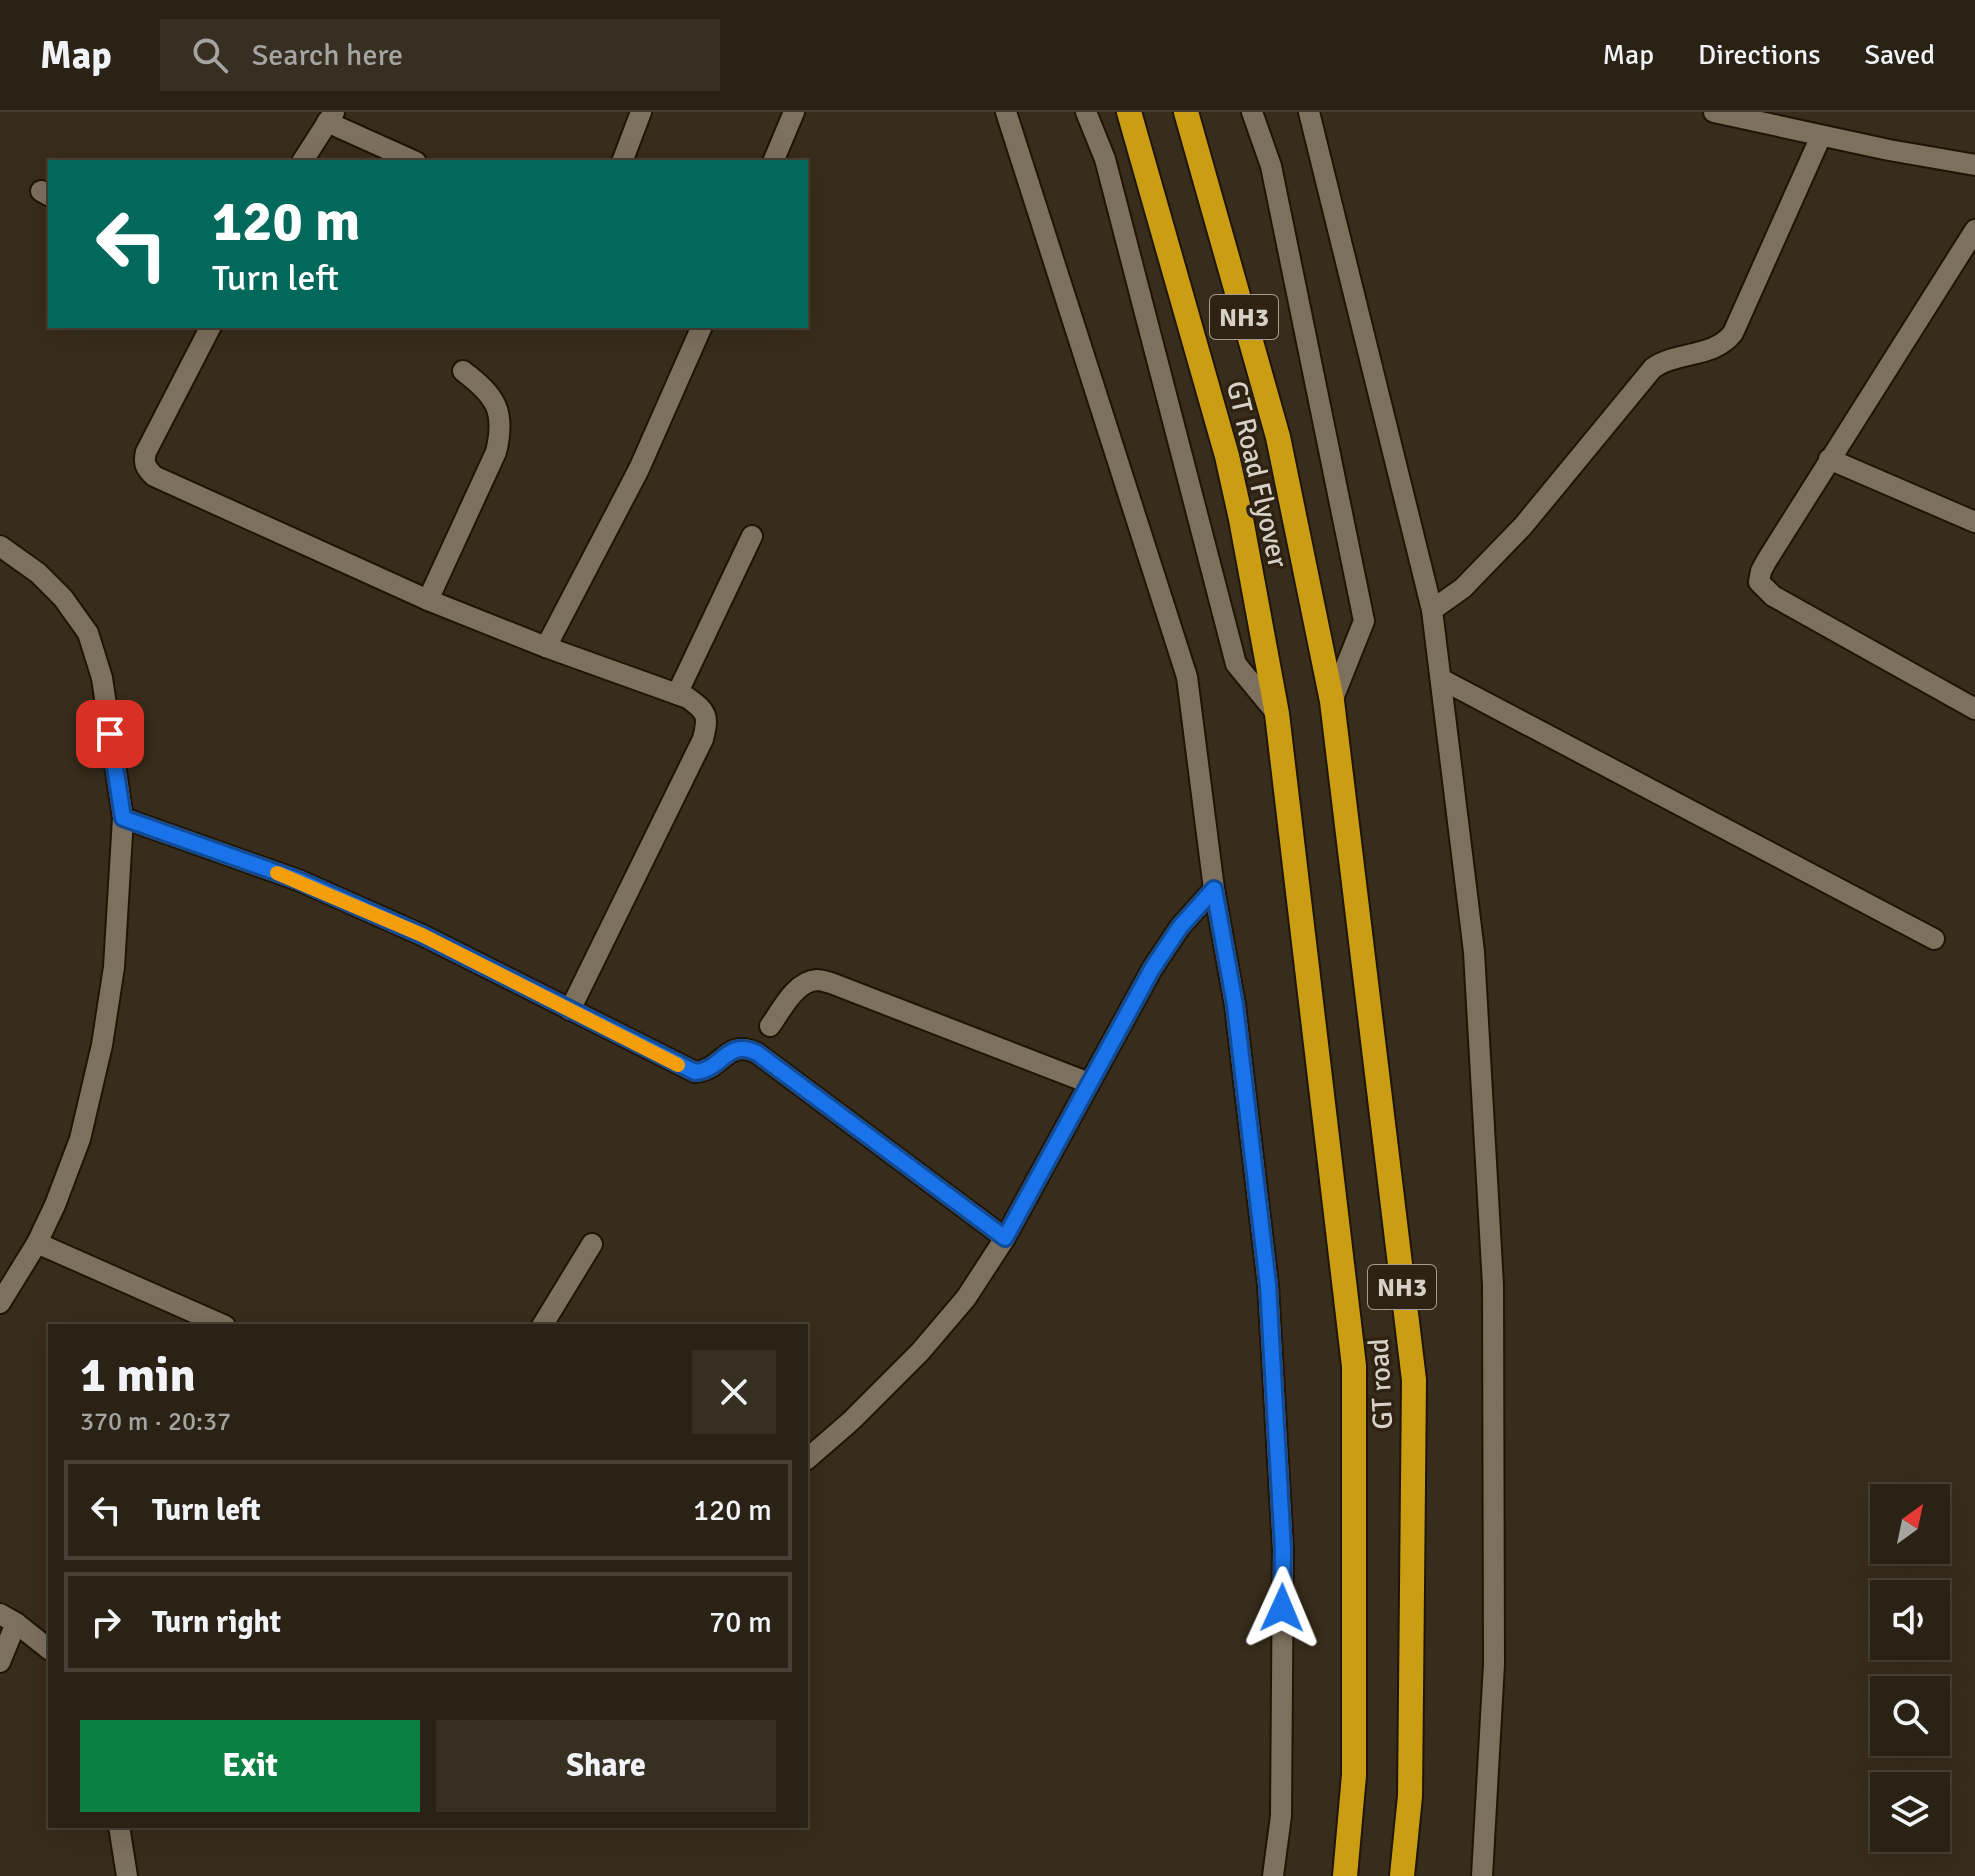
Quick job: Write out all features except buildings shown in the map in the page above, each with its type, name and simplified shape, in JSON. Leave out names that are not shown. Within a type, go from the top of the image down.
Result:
[{"type":"highway","name":"GT Road Flyover","points":[[1129,112],[1227,456],[1277,714]]},
{"type":"highway","name":"GT Road Flyover","points":[[1186,112],[1278,437],[1332,701]]},
{"type":"highway","name":"GT road","points":[[1332,701],[1414,1380],[1410,1796],[1402,1876]]},
{"type":"highway","name":"GT road","points":[[1277,714],[1354,1366],[1354,1775],[1345,1876]]},
{"type":"street","points":[[623,160],[641,112]]},
{"type":"street","points":[[774,160],[794,112]]},
{"type":"street","points":[[1006,112],[1187,677],[1214,889],[1235,1005],[1268,1285],[1283,1549],[1281,1816],[1273,1876]]},
{"type":"street","points":[[1086,112],[1105,159],[1236,664],[1277,714]]},
{"type":"street","points":[[1252,112],[1271,166],[1364,621],[1332,701]]},
{"type":"street","points":[[1309,112],[1432,610],[1474,952],[1493,1285],[1494,1664],[1482,1876]]},
{"type":"street","points":[[1714,112],[1975,165]]},
{"type":"street","points":[[303,160],[330,117],[412,160]]},
{"type":"street","points":[[1432,610],[1463,588],[1523,526],[1653,368],[1660,362],[1713,348],[1728,340],[1821,136]]},
{"type":"street","points":[[1975,230],[1829,459],[1761,571],[1759,582],[1773,596],[1975,709]]},
{"type":"street","points":[[210,328],[146,452],[146,469],[154,476],[428,600],[688,698],[704,709],[708,721],[703,739],[570,1010]]},
{"type":"street","points":[[546,647],[639,469],[701,328]]},
{"type":"street","points":[[428,600],[496,452],[500,435],[499,414],[493,400],[463,371]]},
{"type":"street","points":[[1829,459],[1975,522]]},
{"type":"street","points":[[677,694],[752,536]]},
{"type":"street","points":[[0,546],[38,573],[63,598],[88,633],[102,678],[123,818],[114,967],[102,1045],[80,1139],[37,1243],[0,1303]]},
{"type":"street","points":[[1441,679],[1934,939]]},
{"type":"street","points":[[123,818],[298,880],[422,935],[695,1072],[706,1071],[738,1048],[757,1053],[1005,1238]]},
{"type":"street","points":[[808,1458],[851,1421],[920,1352],[966,1298],[1005,1238],[1152,969],[1180,927],[1214,889]]},
{"type":"street","points":[[770,1026],[795,992],[817,980],[1089,1083]]},
{"type":"street","points":[[37,1243],[220,1324]]},
{"type":"street","points":[[543,1324],[592,1244]]},
{"type":"street","points":[[0,1662],[8,1618],[48,1648]]},
{"type":"street","points":[[119,1828],[127,1876]]},
{"type":"slow traffic","points":[[277,873],[422,935],[678,1065]]},
{"type":"route","points":[[110,734],[123,818],[298,880],[422,935],[695,1072],[706,1071],[738,1048],[757,1053],[1005,1238],[1152,969],[1180,927],[1214,889],[1235,1005],[1268,1285],[1283,1549],[1282,1608]]}]
